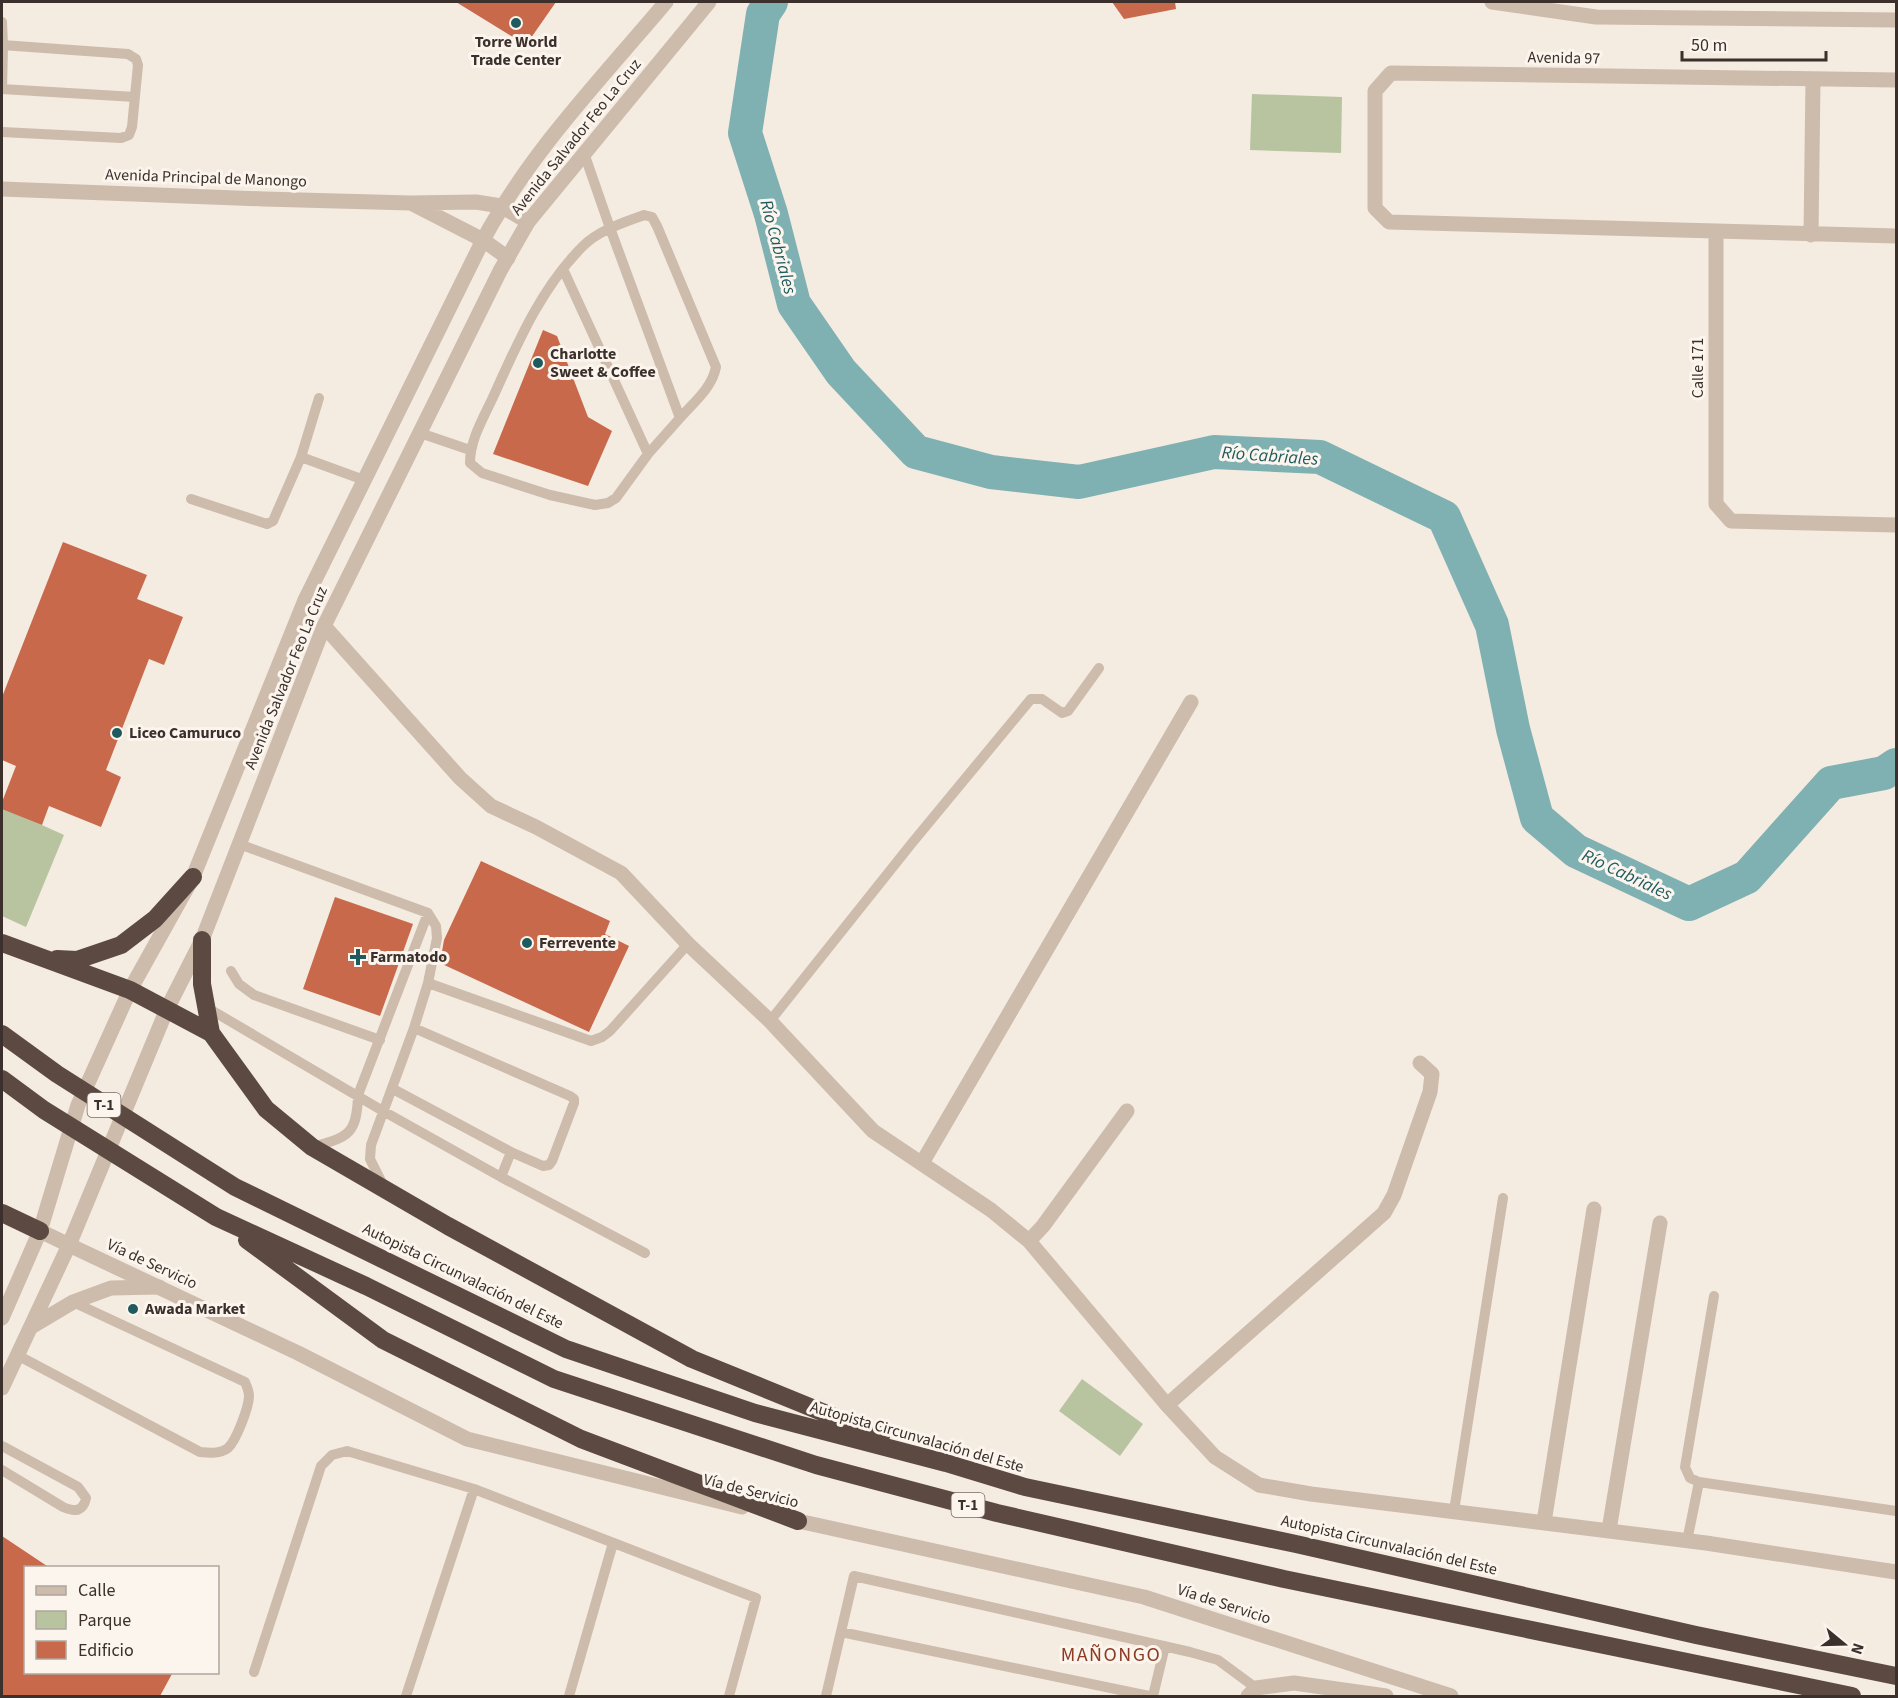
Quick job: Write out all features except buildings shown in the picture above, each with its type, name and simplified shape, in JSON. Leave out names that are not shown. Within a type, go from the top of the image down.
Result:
[{"type":"highway","points":[[41,958],[77,960],[121,945],[155,919],[193,877]]},
{"type":"highway","points":[[202,940],[201,984],[211,1033],[266,1109],[312,1147],[448,1226],[692,1359],[946,1463]]},
{"type":"highway","points":[[2,943],[130,990],[211,1033]]},
{"type":"highway","name":"Autopista Circunvalación del Este","points":[[2,1034],[57,1074],[235,1187],[566,1349],[755,1413],[946,1463],[1025,1487],[1296,1544],[1696,1635],[1896,1676]]},
{"type":"highway","name":"T-1","points":[[2,1079],[44,1110],[216,1217],[366,1286],[554,1379],[816,1465],[997,1513],[1273,1577],[1851,1696]]},
{"type":"highway","points":[[2,1213],[39,1231]]},
{"type":"highway","points":[[216,1217],[383,1340],[581,1439],[798,1521]]},
{"type":"street","name":"Avenida Salvador Feo La Cruz","points":[[2,1317],[39,1231],[78,1105],[130,990],[193,877],[305,600],[483,240],[501,206],[533,160],[666,2]]},
{"type":"street","name":"Avenida Salvador Feo La Cruz","points":[[2,1388],[69,1245],[167,1009],[202,940],[324,626],[508,258],[528,222],[709,2]]},
{"type":"street","points":[[1492,2],[1596,17],[1896,20]]},
{"type":"street","name":"Avenida 97","points":[[1716,232],[1389,222],[1375,208],[1375,91],[1391,73],[1896,80]]},
{"type":"street","points":[[1811,235],[1813,80]]},
{"type":"street","name":"Avenida Principal de Manongo","points":[[2,189],[410,203],[476,202],[501,206],[528,222]]},
{"type":"street","name":"Avenida Principal de Manongo","points":[[410,203],[483,240],[508,258]]},
{"type":"street","points":[[1716,232],[1896,236]]},
{"type":"street","name":"Calle 171","points":[[1716,232],[1716,504],[1731,521],[1896,525]]},
{"type":"street","points":[[324,626],[460,778],[490,806],[536,827],[621,873],[688,944],[770,1021],[873,1131],[991,1210],[1029,1241],[1167,1406],[1215,1457],[1259,1485],[1311,1494],[1688,1540],[1896,1572]]},
{"type":"street","points":[[922,1163],[1191,702]]},
{"type":"street","points":[[1167,1406],[1384,1213],[1394,1196],[1430,1092],[1432,1074],[1420,1063]]},
{"type":"street","points":[[1029,1241],[1127,1111]]},
{"type":"street","points":[[1544,1522],[1594,1209]]},
{"type":"street","points":[[1609,1530],[1660,1223]]},
{"type":"street","name":"Vía de Servicio","points":[[39,1231],[298,1353],[467,1439],[798,1521],[1144,1597],[1451,1696]]},
{"type":"street","points":[[31,1327],[73,1302],[111,1288],[159,1287]]},
{"type":"street","points":[[1252,1692],[1294,1683],[1386,1696]]},
{"type":"lane","points":[[2,22],[2,95]]},
{"type":"lane","points":[[2,45],[128,54],[136,59],[138,64],[132,127],[129,135],[122,138],[2,132]]},
{"type":"lane","points":[[2,89],[135,96]]},
{"type":"lane","points":[[585,153],[680,418]]},
{"type":"lane","points":[[644,214],[652,217],[716,367],[710,385],[648,454],[616,498],[608,503],[595,505],[550,495],[482,473],[470,463],[470,450],[520,339],[542,297],[563,269],[585,244],[610,228],[644,214]]},
{"type":"lane","points":[[563,269],[648,454]]},
{"type":"lane","points":[[191,499],[267,524],[273,521],[302,457],[319,398]]},
{"type":"lane","points":[[420,433],[470,450]]},
{"type":"lane","points":[[302,457],[364,480]]},
{"type":"lane","points":[[770,1021],[1031,699],[1041,699],[1062,713],[1068,711],[1099,668]]},
{"type":"lane","points":[[239,844],[428,912],[436,926],[437,938],[428,982],[393,1089],[371,1145],[370,1159],[385,1190]]},
{"type":"lane","points":[[312,1147],[341,1138],[353,1128],[358,1114],[358,1095],[428,912]]},
{"type":"lane","points":[[428,982],[591,1041],[602,1038],[610,1030],[688,944]]},
{"type":"lane","points":[[231,971],[239,984],[254,995],[380,1040]]},
{"type":"lane","points":[[206,1006],[383,1112],[645,1253]]},
{"type":"lane","points":[[393,1089],[511,1152],[543,1166],[549,1165],[552,1161],[571,1113],[574,1099],[414,1028]]},
{"type":"lane","points":[[501,1177],[511,1152]]},
{"type":"lane","points":[[1455,1511],[1503,1198]]},
{"type":"lane","points":[[1714,1296],[1685,1467],[1690,1478],[1698,1482],[1896,1511]]},
{"type":"lane","points":[[17,1355],[200,1452],[212,1453],[228,1448],[234,1441],[248,1404],[249,1393],[245,1382],[73,1302]]},
{"type":"lane","points":[[2,1446],[78,1487],[86,1498],[84,1506],[72,1511],[2,1470]]},
{"type":"lane","points":[[254,1672],[321,1466],[332,1455],[347,1451],[474,1489],[756,1598],[729,1696]]},
{"type":"lane","points":[[1688,1540],[1698,1482]]},
{"type":"lane","points":[[406,1696],[474,1489]]},
{"type":"lane","points":[[569,1696],[613,1543]]},
{"type":"lane","points":[[826,1696],[854,1576],[1218,1660],[1252,1692]]},
{"type":"lane","points":[[841,1632],[1151,1696],[1165,1646]]},
{"type":"green space","points":[[1252,94],[1342,97],[1341,153],[1250,150]]},
{"type":"green space","points":[[2,807],[64,835],[26,927],[2,916]]},
{"type":"green space","points":[[1082,1379],[1143,1424],[1120,1456],[1059,1411]]},
{"type":"waterway","name":"Río Cabriales","points":[[771,2],[763,14],[745,133],[771,214],[794,304],[841,372],[916,452],[991,472],[1079,482],[1214,452],[1320,457],[1444,517],[1492,625],[1513,729],[1537,818],[1576,851],[1689,904],[1747,877],[1831,783],[1884,773],[1896,765]]},
{"type":"place","name":"Torre World Trade Center","points":[[516,23]]},
{"type":"place","name":"Charlotte Sweet & Coffee","points":[[538,363]]},
{"type":"place","name":"Liceo Camuruco","points":[[117,733]]},
{"type":"place","name":"Ferrevente","points":[[527,943]]},
{"type":"place","name":"Farmatodo","points":[[358,957]]},
{"type":"place","name":"Awada Market","points":[[133,1309]]},
{"type":"district","name":"MAÑONGO","points":[[1111,1655]]}]
